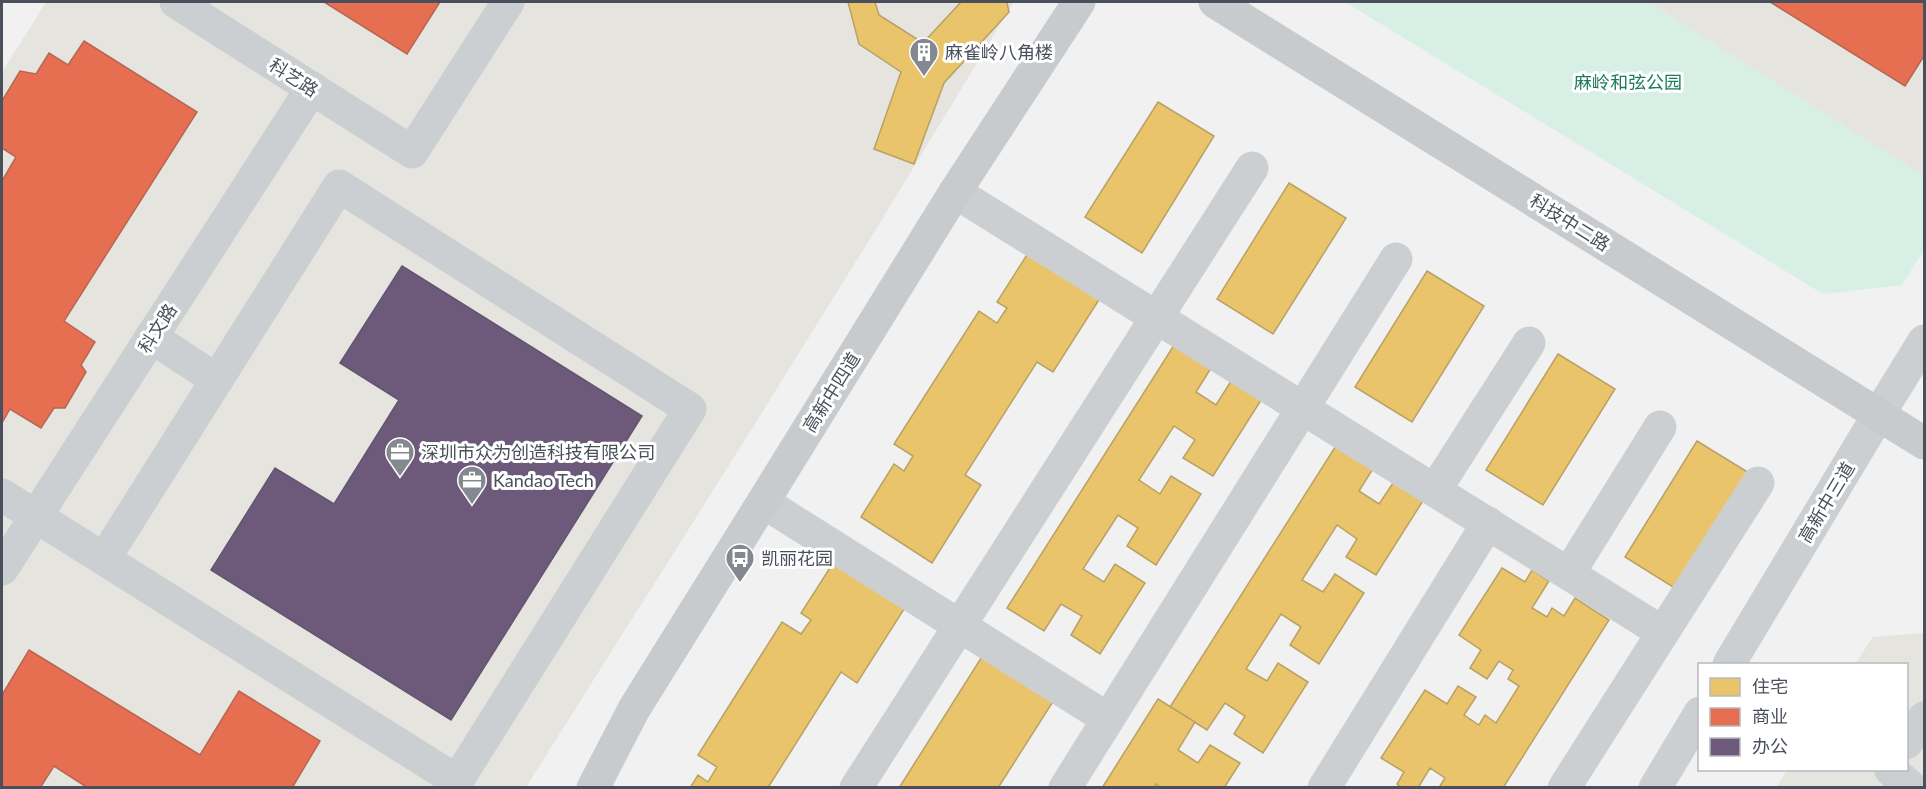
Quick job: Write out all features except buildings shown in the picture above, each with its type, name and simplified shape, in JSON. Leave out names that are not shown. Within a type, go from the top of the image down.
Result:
[{"type":"main road","name":"高新中四道","points":[[593,788],[634,709],[955,192],[1079,2]]},
{"type":"main road","name":"科技中二路","points":[[1215,2],[1924,443]]},
{"type":"street","name":"科艺路","points":[[196,7],[312,88],[412,152],[508,2]]},
{"type":"street","name":"科文路","points":[[2,569],[312,88]]},
{"type":"street","points":[[856,788],[1252,168]]},
{"type":"street","points":[[2,495],[457,781],[690,409],[339,186],[104,559]]},
{"type":"street","points":[[955,192],[1662,632]]},
{"type":"street","points":[[1065,788],[1396,259]]},
{"type":"street","points":[[151,337],[217,380]]},
{"type":"street","name":"高新中三道","points":[[1730,663],[1924,341]]},
{"type":"street","points":[[1435,490],[1529,343]]},
{"type":"street","points":[[1569,573],[1660,427]]},
{"type":"street","points":[[1564,788],[1758,483]]},
{"type":"street","points":[[763,502],[1108,719]]},
{"type":"street","points":[[1332,785],[1488,523]]},
{"type":"street","points":[[1655,788],[1698,716]]},
{"type":"street","points":[[1908,740],[1924,718]]},
{"type":"street","points":[[1877,788],[1889,771]]},
{"type":"street","points":[[1891,771],[1912,788]]},
{"type":"shaded area","points":[[46,2],[1014,2],[755,424],[526,787],[2,787],[2,72]]},
{"type":"shaded area","points":[[1648,2],[1924,2],[1924,176]]},
{"type":"shaded area","points":[[1924,633],[1924,787],[1776,788],[1786,771],[1908,771],[1908,663],[1856,663],[1873,637]]},
{"type":"green space","name":"麻岭和弦公园","points":[[1345,2],[1648,2],[1924,176],[1924,250],[1902,285],[1823,294]]},
{"type":"place","name":"麻雀岭八角楼","points":[[924,78]]},
{"type":"place","name":"深圳市众为创造科技有限公司","points":[[400,478]]},
{"type":"place","name":"Kandao Tech","points":[[472,506]]},
{"type":"place","name":"凯丽花园","points":[[740,584]]}]
